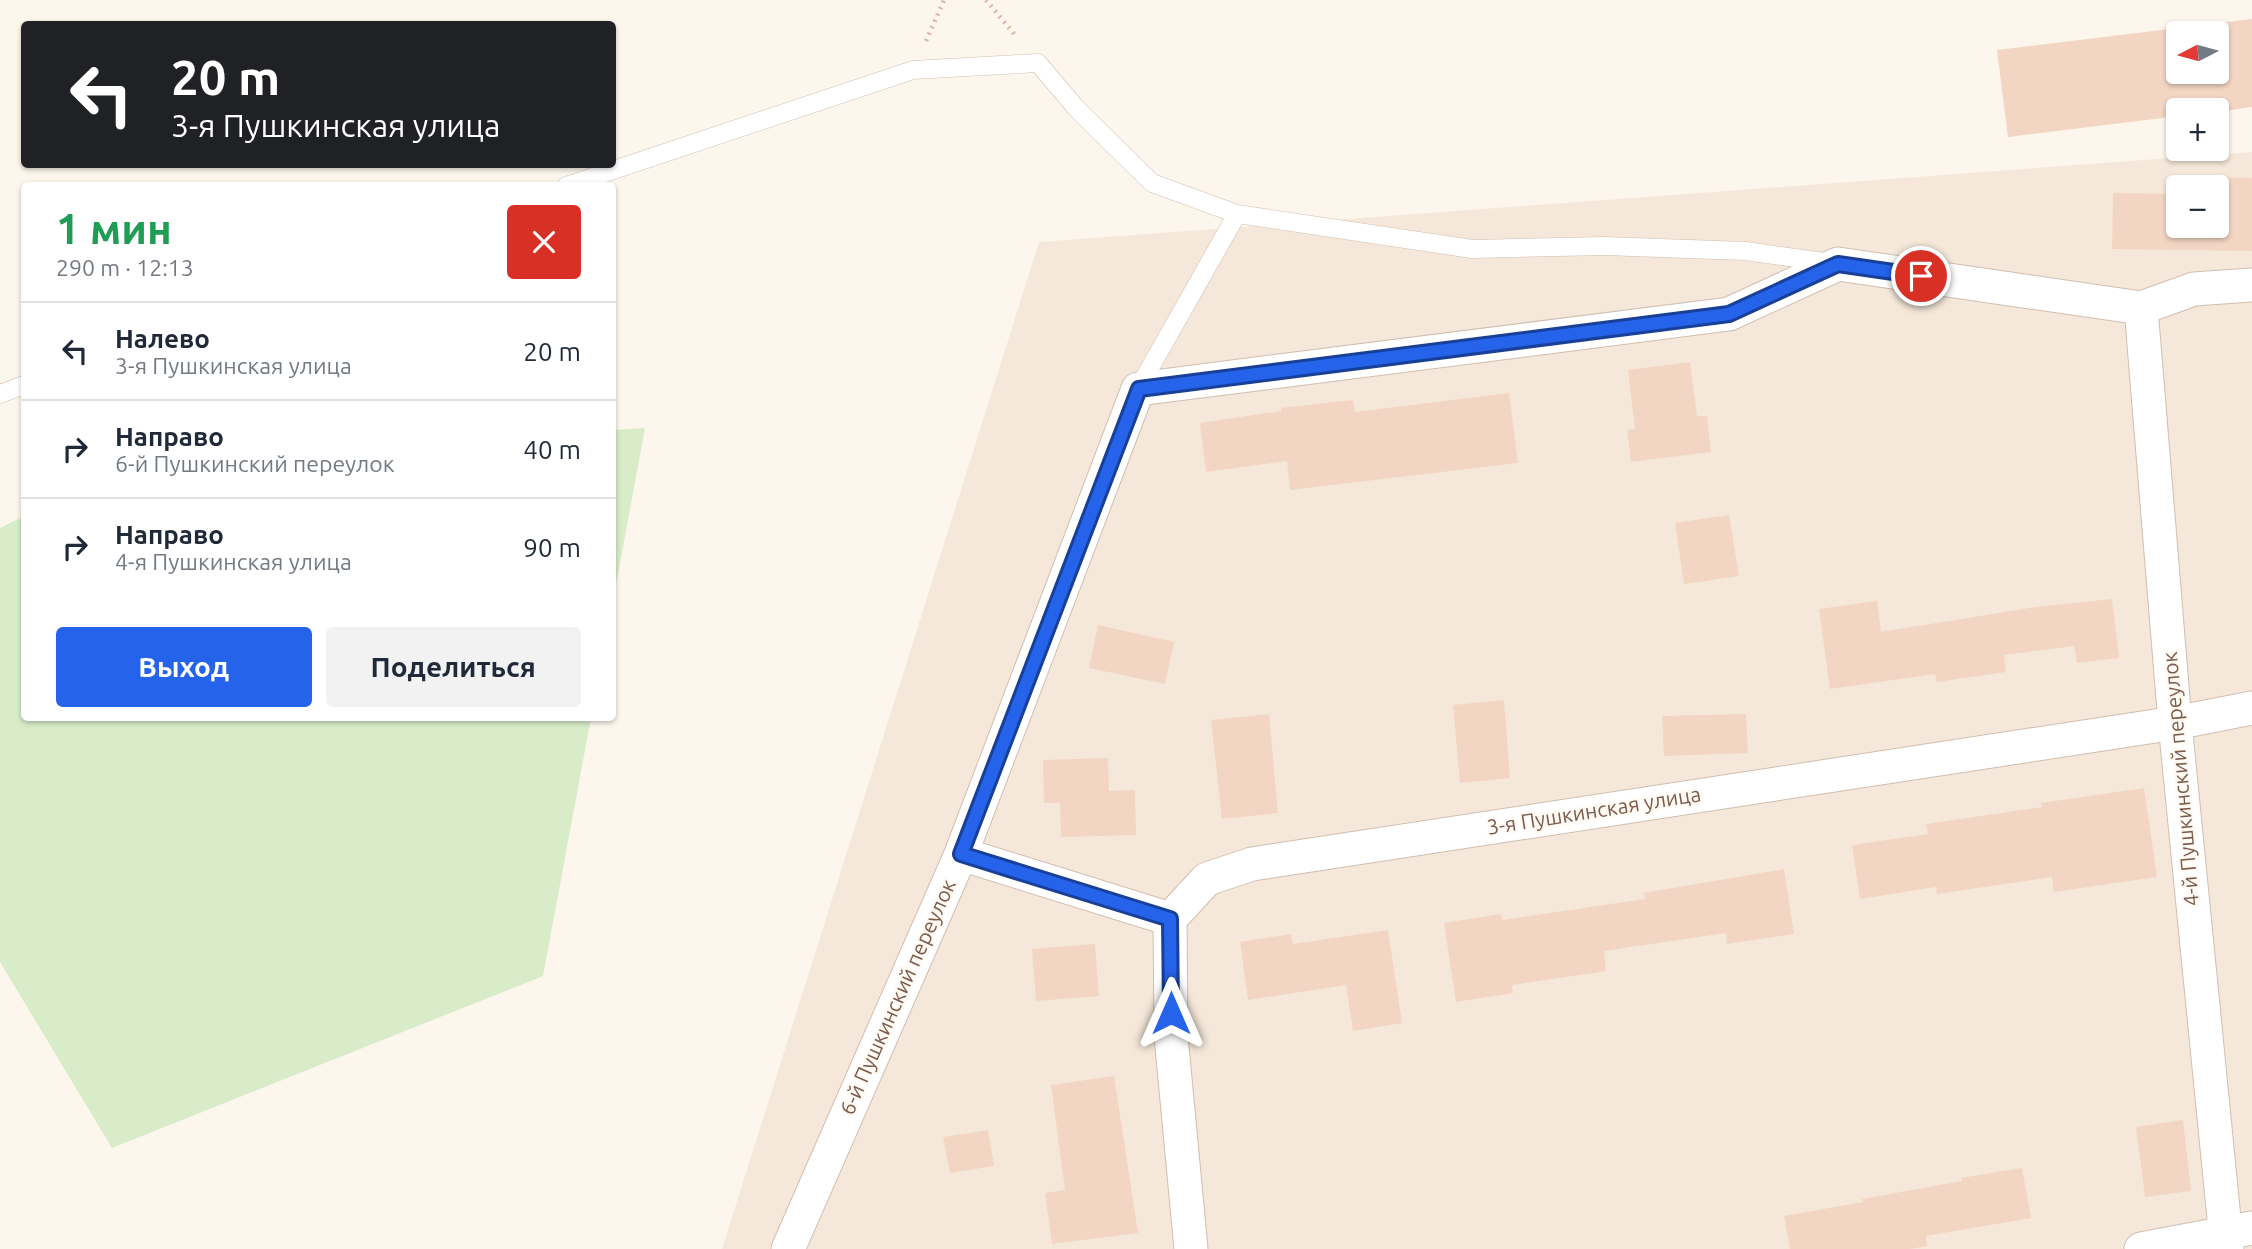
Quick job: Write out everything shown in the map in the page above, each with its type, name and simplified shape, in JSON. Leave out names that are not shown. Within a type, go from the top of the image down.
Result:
[{"type":"street","points":[[1139,389],[1729,314],[1838,264],[2141,308],[2194,289],[2252,285]]},
{"type":"street","name":"4-й Пушкинский переулок","points":[[2141,308],[2175,723],[2235,1236]]},
{"type":"street","name":"6-й Пушкинский переулок","points":[[788,1249],[961,854],[1139,389]]},
{"type":"street","name":"3-я Пушкинская улица","points":[[1170,919],[1207,879],[1252,864],[2175,723],[2252,708]]},
{"type":"street","points":[[961,854],[1170,919],[1171,1036],[1191,1249]]},
{"type":"street","points":[[2141,1249],[2235,1236]]},
{"type":"lane","points":[[578,182],[913,71],[1038,63],[1076,108],[1152,183],[1237,214],[1472,248],[1604,246],[1746,251],[1838,264]]},
{"type":"lane","points":[[1139,389],[1237,214]]},
{"type":"lane","points":[[0,394],[21,386]]},
{"type":"path","points":[[913,71],[944,0]]},
{"type":"path","points":[[986,0],[1038,63]]},
{"type":"shaded area","points":[[2252,152],[2252,1249],[722,1249],[1039,242],[2166,158],[2166,161],[2229,161],[2229,154]]},
{"type":"green space","points":[[645,428],[616,585],[616,430]]},
{"type":"green space","points":[[21,518],[21,721],[590,721],[543,976],[112,1148],[0,962],[0,528]]},
{"type":"building","points":[[2252,19],[2252,107],[2229,110],[2229,98],[2166,98],[2166,118],[2008,137],[1997,50],[2166,29],[2166,84],[2230,84],[2230,22]]},
{"type":"building","points":[[2229,178],[2252,178],[2252,251],[2112,249],[2113,193],[2166,194],[2166,238],[2229,238]]},
{"type":"building","points":[[1690,362],[1697,416],[1707,416],[1711,452],[1631,462],[1627,430],[1635,429],[1628,370]]},
{"type":"building","points":[[1509,393],[1518,463],[1290,490],[1287,461],[1206,472],[1200,423],[1281,411],[1281,408],[1353,400],[1355,412]]},
{"type":"building","points":[[1729,515],[1739,576],[1684,584],[1675,523]]},
{"type":"building","points":[[2112,599],[2119,658],[2077,663],[2074,646],[2004,655],[2006,672],[1937,682],[1935,674],[1830,689],[1819,609],[1877,601],[1881,632],[2036,607]]},
{"type":"building","points":[[1098,625],[1174,642],[1165,684],[1089,668]]},
{"type":"building","points":[[1504,700],[1510,778],[1460,783],[1453,705]]},
{"type":"building","points":[[1269,714],[1278,813],[1222,819],[1211,720]]},
{"type":"building","points":[[1746,714],[1748,753],[1664,756],[1662,716]]},
{"type":"building","points":[[1108,758],[1109,791],[1135,790],[1136,835],[1061,837],[1060,803],[1044,803],[1043,760]]},
{"type":"building","points":[[2144,788],[2157,877],[2054,892],[2052,877],[1937,894],[1936,887],[1860,899],[1852,845],[1928,834],[1926,824],[2042,807],[2041,803]]},
{"type":"building","points":[[1784,869],[1794,934],[1727,944],[1726,933],[1604,951],[1606,971],[1512,985],[1513,993],[1456,1002],[1444,923],[1501,914],[1502,920],[1645,899],[1644,893]]},
{"type":"building","points":[[1388,930],[1402,1023],[1353,1031],[1346,985],[1248,1000],[1240,942],[1291,934],[1293,944]]},
{"type":"building","points":[[1095,944],[1099,996],[1036,1001],[1032,949]]},
{"type":"building","points":[[1114,1076],[1138,1233],[1052,1244],[1045,1193],[1065,1190],[1051,1085]]},
{"type":"building","points":[[2183,1120],[2191,1191],[2145,1197],[2136,1127]]},
{"type":"building","points":[[988,1130],[994,1166],[950,1173],[943,1137]]},
{"type":"building","points":[[2022,1168],[2031,1218],[1926,1236],[1927,1246],[1910,1249],[1790,1249],[1784,1216],[1962,1181],[1961,1178]]},
{"type":"route","points":[[1171,1013],[1170,919],[961,854],[1139,389],[1729,314],[1838,264],[1921,276]]}]
